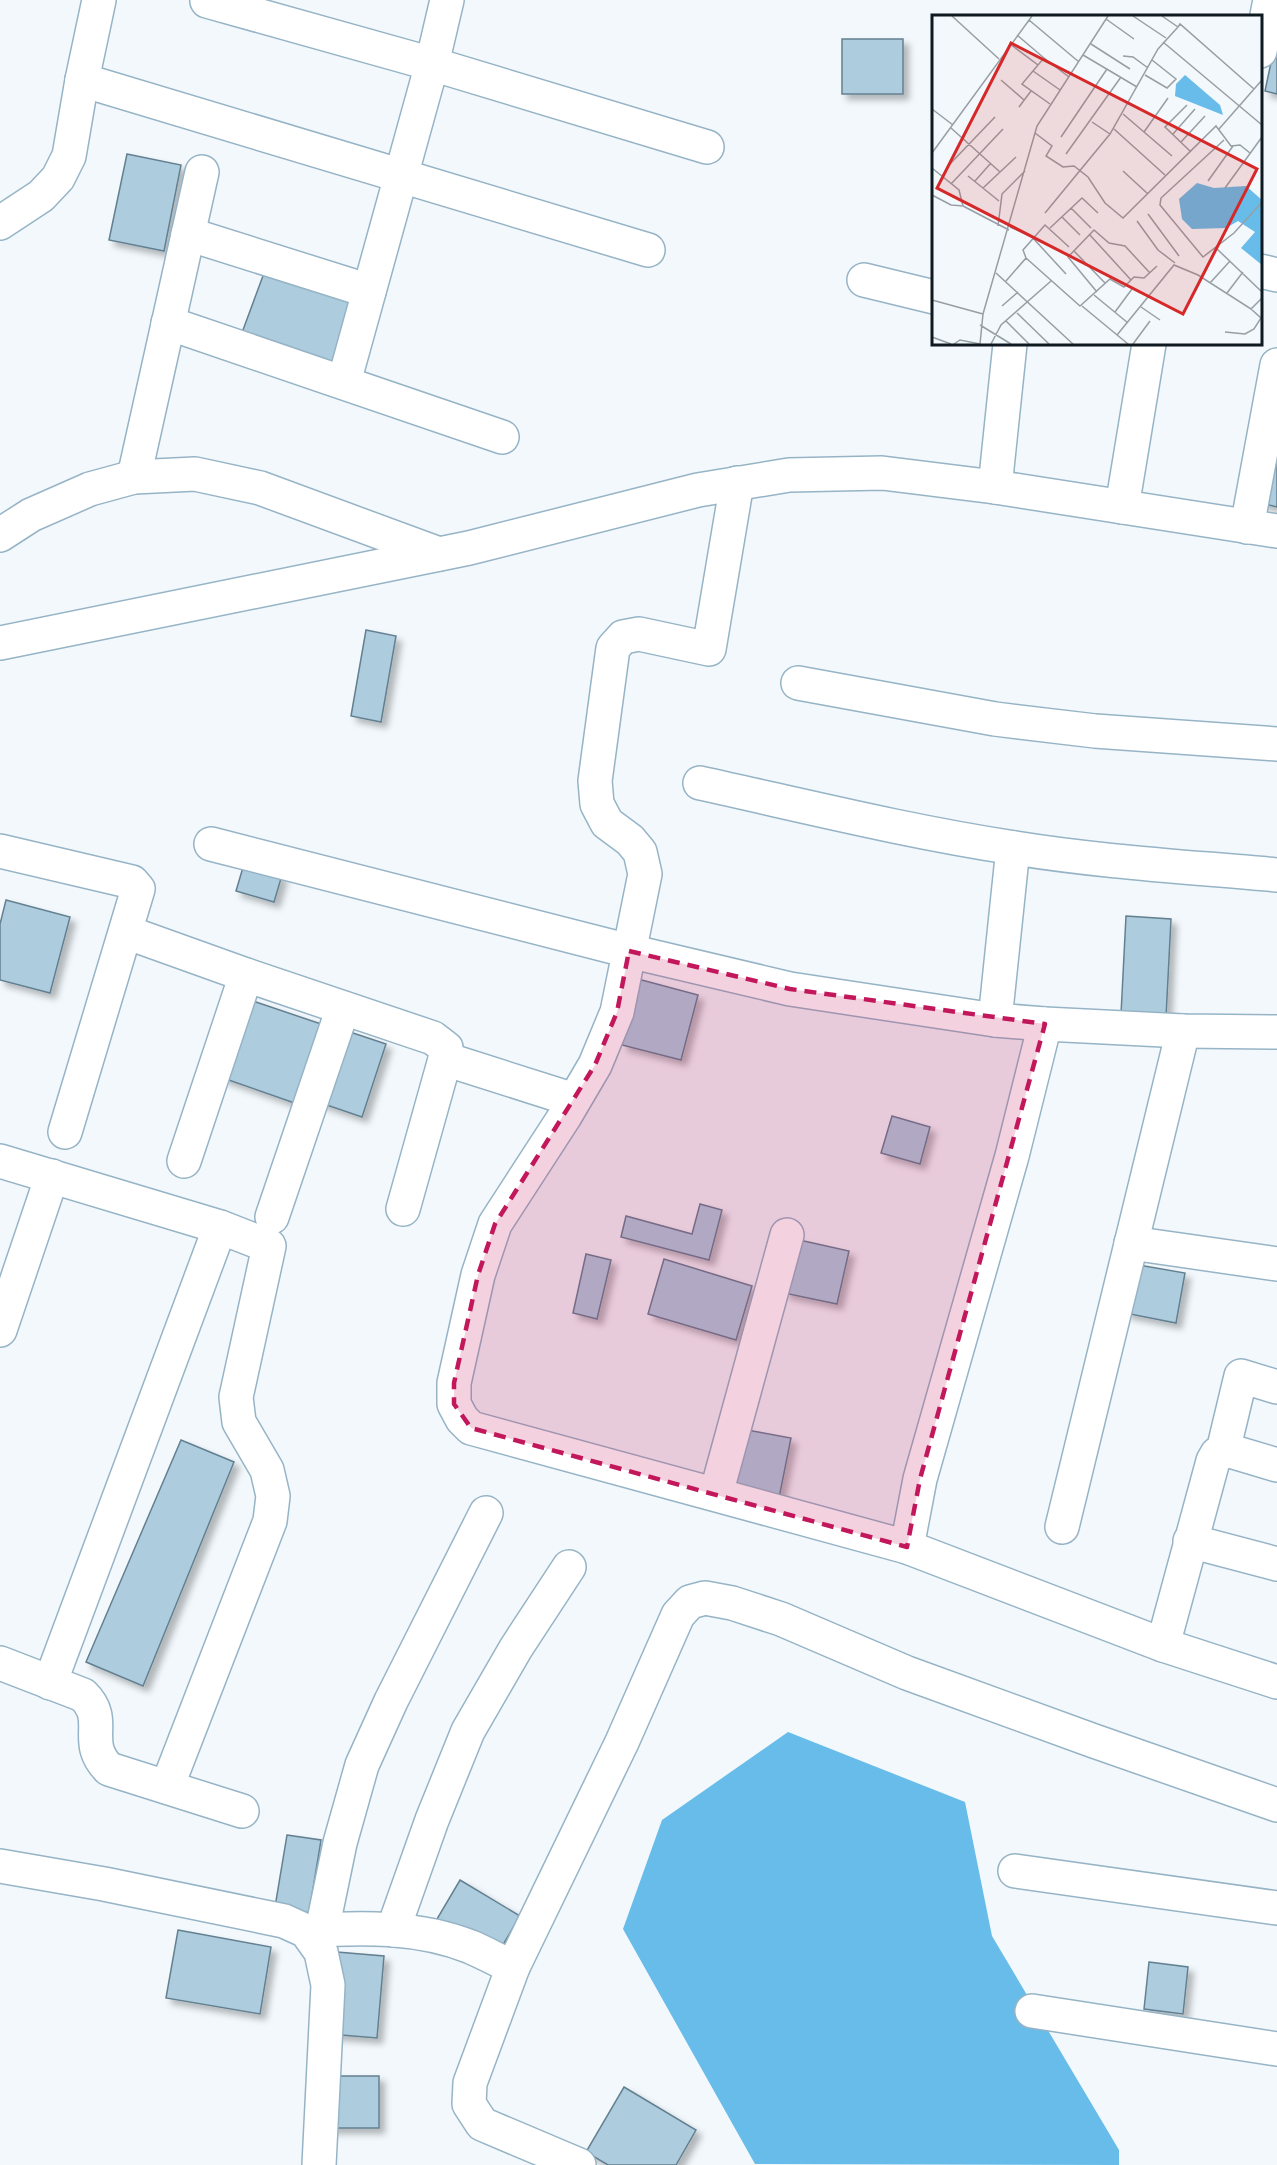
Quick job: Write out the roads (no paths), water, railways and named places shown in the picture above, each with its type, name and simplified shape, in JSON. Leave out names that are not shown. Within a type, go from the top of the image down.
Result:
[{"type":"street","points":[[0,223],[41,196],[58,178],[69,156],[99,0]]},
{"type":"street","points":[[344,382],[432,64],[447,0]]},
{"type":"street","points":[[1262,41],[1270,0]]},
{"type":"street","points":[[207,1],[432,64],[707,147]]},
{"type":"street","points":[[82,80],[648,250]]},
{"type":"street","points":[[134,477],[202,172]]},
{"type":"street","points":[[188,234],[369,291]]},
{"type":"street","points":[[1262,271],[1277,275]]},
{"type":"street","points":[[864,280],[932,288]]},
{"type":"street","points":[[168,323],[502,437]]},
{"type":"street","points":[[995,487],[1010,345]]},
{"type":"street","points":[[1122,507],[1149,345]]},
{"type":"street","points":[[0,643],[439,554],[698,490],[789,475],[882,473],[995,487],[1262,529],[1277,365]]},
{"type":"street","points":[[0,535],[32,516],[90,489],[134,477],[195,474],[260,488],[439,554]]},
{"type":"street","points":[[737,483],[709,649],[639,634],[623,638],[613,648],[595,781],[597,804],[607,823],[630,840],[640,852],[645,874],[617,1012],[595,1065],[495,1224],[476,1286],[454,1383],[454,1404],[462,1419],[471,1428],[907,1547],[1163,1645],[1277,1682]]},
{"type":"street","points":[[798,683],[995,718],[1095,731],[1277,744]]},
{"type":"street","points":[[700,783],[899,827],[1013,848],[1277,875]]},
{"type":"street","points":[[211,844],[629,951],[790,989],[995,1020],[1183,1031],[1277,1032]]},
{"type":"street","points":[[995,1020],[1013,848]]},
{"type":"street","points":[[0,851],[132,882],[136,886],[137,895],[65,1132]]},
{"type":"street","points":[[126,932],[434,1038],[446,1048],[446,1059],[403,1209]]},
{"type":"street","points":[[184,1161],[246,975]]},
{"type":"street","points":[[272,1217],[342,1008]]},
{"type":"street","points":[[907,1547],[920,1479],[1009,1167],[1045,1024]]},
{"type":"street","points":[[1062,1527],[1183,1031]]},
{"type":"street","points":[[446,1059],[574,1100]]},
{"type":"street","points":[[0,1161],[220,1227],[269,1246],[236,1397],[239,1422],[267,1470],[273,1496],[270,1521],[167,1787]]},
{"type":"street","points":[[0,1330],[52,1176]]},
{"type":"street","points":[[50,1683],[220,1227]]},
{"type":"street","points":[[716,1494],[787,1235]]},
{"type":"street","points":[[1131,1243],[1277,1264]]},
{"type":"street","points":[[1223,1451],[1241,1376],[1277,1387]]},
{"type":"street","points":[[1163,1645],[1190,1541],[1217,1454],[1230,1451],[1277,1465]]},
{"type":"street","points":[[319,2165],[328,1985],[314,1930],[362,1765],[486,1513]]},
{"type":"street","points":[[1190,1541],[1277,1564]]},
{"type":"street","points":[[393,1930],[432,1820],[468,1731],[516,1648],[569,1567]]},
{"type":"street","points":[[579,2165],[482,2124],[469,2104],[470,2083],[513,1967],[622,1743],[678,1615],[690,1602],[705,1598],[732,1603],[781,1619],[907,1673],[1277,1805]]},
{"type":"street","points":[[0,1663],[83,1695],[92,1704],[96,1717],[95,1747],[99,1760],[108,1769],[242,1812]]},
{"type":"street","points":[[0,1866],[104,1884],[314,1930],[352,1928],[428,1935],[470,1947],[513,1967]]},
{"type":"street","points":[[1015,1871],[1277,1908]]},
{"type":"street","points":[[1032,2011],[1277,2049]]},
{"type":"water","points":[[788,1732],[965,1802],[992,1936],[1119,2150],[1119,2165],[755,2164],[623,1929],[662,1820]]}]
